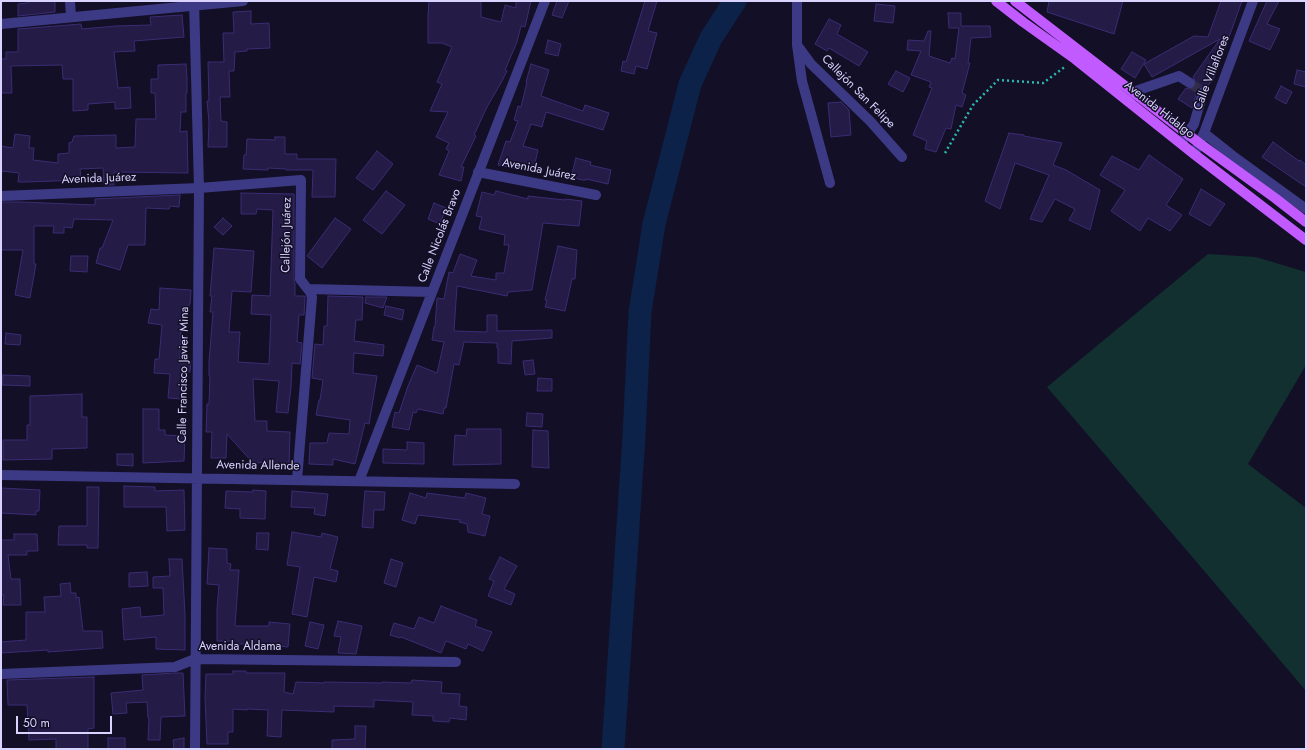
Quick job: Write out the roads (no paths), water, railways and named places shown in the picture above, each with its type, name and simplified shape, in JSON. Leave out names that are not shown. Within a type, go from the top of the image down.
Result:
[{"type":"main road","name":"Avenida Hidalgo","points":[[996,1],[1022,22],[1075,59],[1187,134],[1306,222]]},
{"type":"main road","name":"Avenida Hidalgo","points":[[1016,1],[1109,75],[1180,143],[1306,240]]},
{"type":"street","points":[[70,1],[71,17]]},
{"type":"street","points":[[1,24],[194,3],[243,1]]},
{"type":"street","name":"Calle Nicolás Bravo","points":[[358,481],[545,1]]},
{"type":"street","points":[[797,1],[797,45],[802,81],[830,183]]},
{"type":"street","name":"Calle Villaflores","points":[[1194,154],[1204,133],[1253,1]]},
{"type":"street","name":"Calle Francisco Javier Mina","points":[[194,3],[199,188],[195,749]]},
{"type":"street","name":"Callejón San Felipe","points":[[797,45],[811,64],[870,121],[902,157]]},
{"type":"street","points":[[1130,96],[1179,76],[1190,83]]},
{"type":"street","points":[[1180,143],[1194,124],[1203,92]]},
{"type":"street","points":[[1204,133],[1306,209]]},
{"type":"street","name":"Avenida Juárez","points":[[478,172],[596,194]]},
{"type":"street","name":"Callejón Juárez","points":[[199,188],[301,180],[300,280],[308,289],[312,297],[297,480]]},
{"type":"street","name":"Avenida Juárez","points":[[1,196],[199,188]]},
{"type":"street","points":[[308,289],[432,292]]},
{"type":"street","name":"Avenida Allende","points":[[1,475],[515,484]]},
{"type":"street","name":"Avenida Aldama","points":[[1,674],[175,667],[195,660],[456,662]]},
{"type":"waterway","points":[[613,749],[634,436],[640,312],[654,224],[690,84],[711,38],[735,1]]},
{"type":"tunnel","points":[[1190,83],[1203,92]]}]
